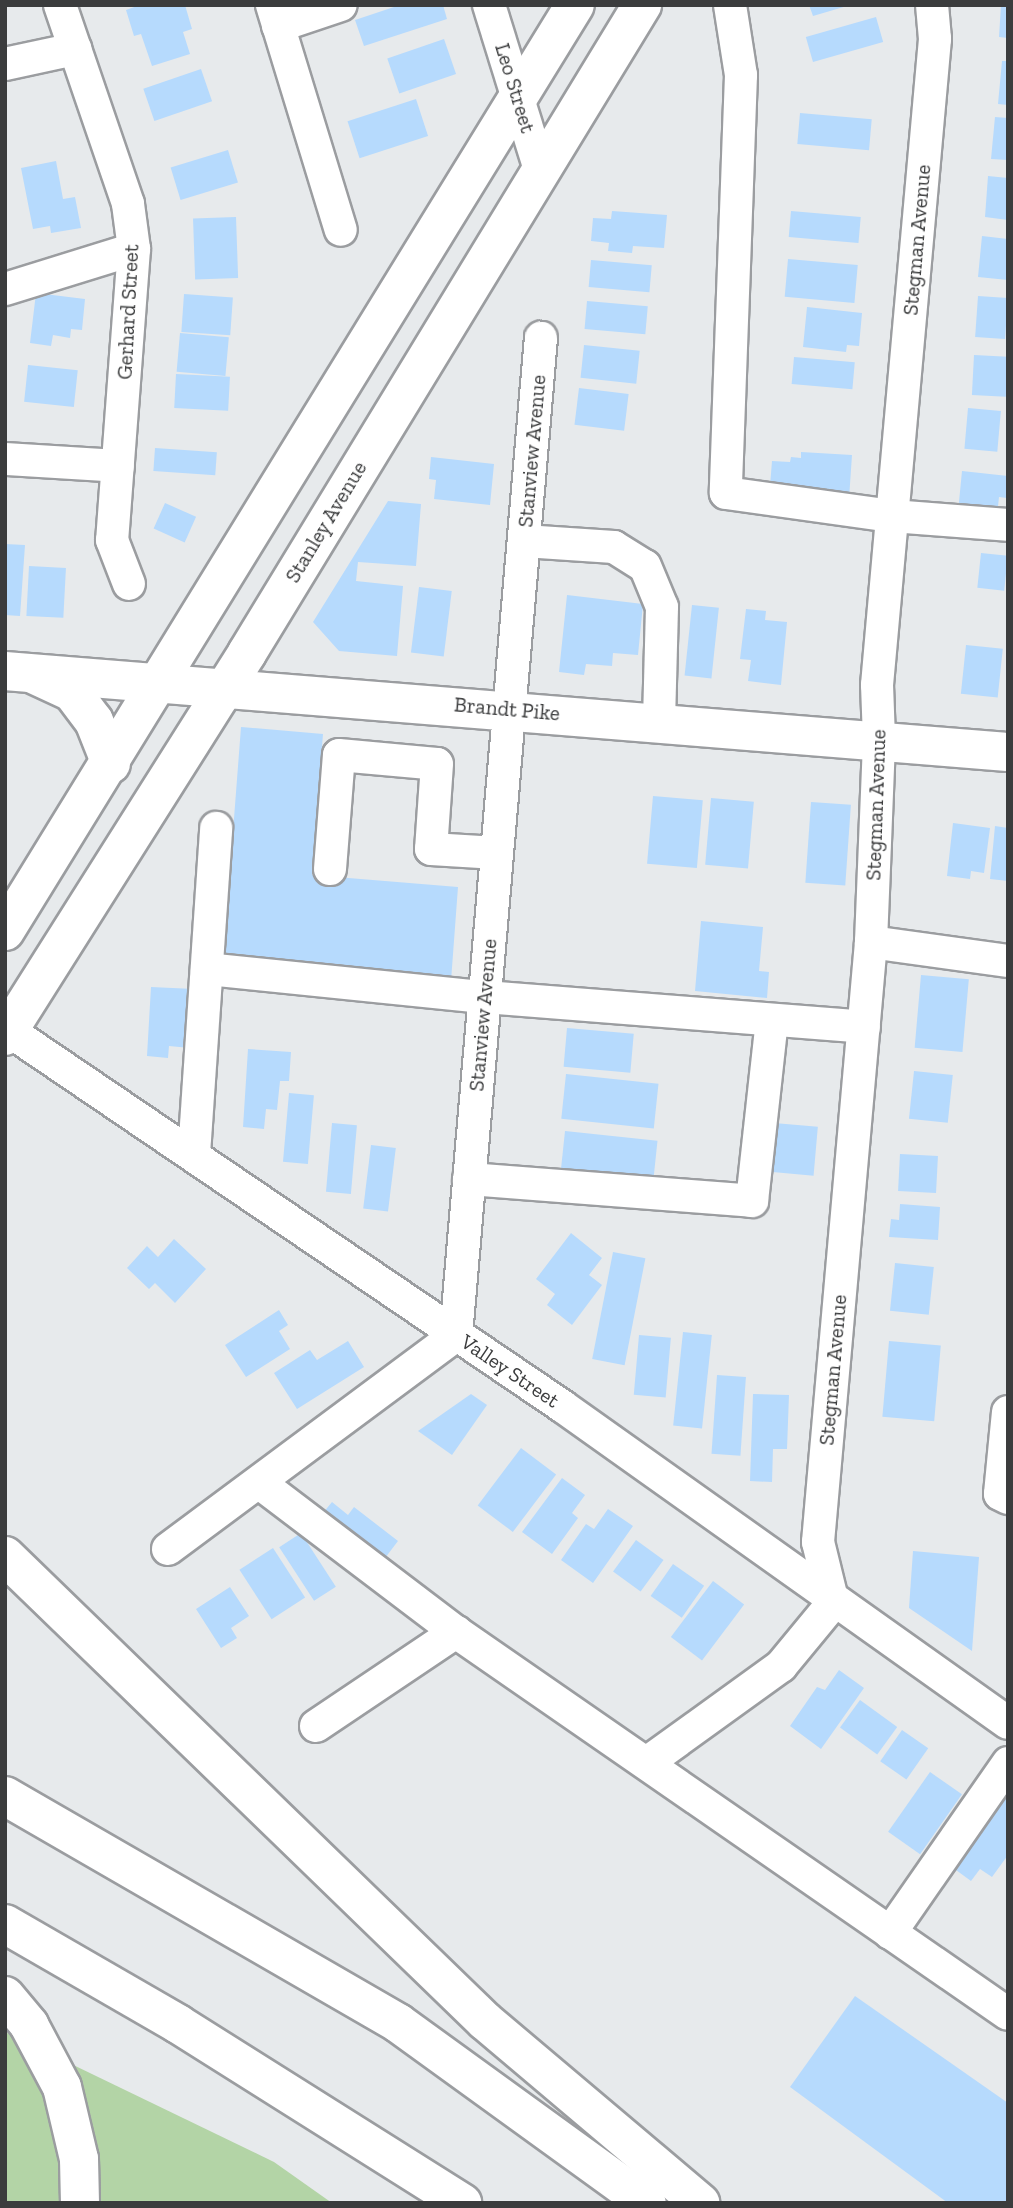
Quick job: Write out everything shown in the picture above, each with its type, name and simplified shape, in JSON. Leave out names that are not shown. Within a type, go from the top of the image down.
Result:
[{"type":"main road","points":[[5,931],[111,764],[575,5]]},
{"type":"main road","name":"Stanley Avenue","points":[[7,1031],[226,685],[642,5]]},
{"type":"main road","points":[[18,672],[72,692],[94,721],[111,764]]},
{"type":"main road","name":"Brandt Pike","points":[[18,672],[226,685],[1008,752]]},
{"type":"main road","points":[[5,1556],[485,2021],[700,2203]]},
{"type":"main road","points":[[5,1796],[398,2023],[647,2203]]},
{"type":"main road","points":[[5,1924],[178,2024],[462,2203]]},
{"type":"main road","points":[[5,1996],[29,2025],[62,2087],[79,2158],[80,2203]]},
{"type":"street","name":"Gerhard Street","points":[[61,5],[128,204],[134,249],[113,540],[129,584]]},
{"type":"street","points":[[341,5],[275,16],[341,230]]},
{"type":"street","name":"Leo Street","points":[[489,5],[540,170]]},
{"type":"street","points":[[730,5],[741,75],[726,493],[892,516],[1008,526]]},
{"type":"street","name":"Stegman Avenue","points":[[833,1603],[818,1542],[871,942],[879,739],[877,685],[935,38],[932,5]]},
{"type":"street","points":[[5,64],[75,49]]},
{"type":"street","points":[[5,289],[134,249]]},
{"type":"street","name":"Stanview Avenue","points":[[456,1335],[541,338]]},
{"type":"street","points":[[5,460],[118,466]]},
{"type":"street","points":[[524,541],[614,547],[645,566],[662,607],[659,723]]},
{"type":"street","points":[[330,869],[339,755],[437,764],[431,849],[497,853]]},
{"type":"street","points":[[194,1154],[216,828]]},
{"type":"street","points":[[871,942],[1008,961]]},
{"type":"street","points":[[207,968],[485,997],[864,1027]]},
{"type":"street","points":[[469,1179],[752,1201],[772,1020]]},
{"type":"street","name":"Valley Street","points":[[7,1031],[194,1154],[456,1335],[833,1603],[1008,1723]]},
{"type":"street","points":[[168,1549],[261,1484],[456,1335]]},
{"type":"street","points":[[1008,1412],[1000,1494],[1008,1498]]},
{"type":"street","points":[[261,1484],[456,1632],[648,1762],[1008,2014]]},
{"type":"street","points":[[648,1762],[781,1666],[833,1603]]},
{"type":"street","points":[[316,1726],[456,1632]]},
{"type":"street","points":[[890,1933],[1008,1763]]},
{"type":"green space","points":[[5,2032],[274,2162],[332,2203],[5,2203]]},
{"type":"building","points":[[140,5],[185,5],[192,29],[183,32],[190,54],[152,66],[141,34],[134,36],[126,10]]},
{"type":"building","points":[[400,5],[443,5],[447,19],[364,46],[355,20]]},
{"type":"building","points":[[809,5],[847,5],[847,6],[813,16]]},
{"type":"building","points":[[1001,5],[1008,5],[1008,38],[999,37]]},
{"type":"building","points":[[876,17],[883,42],[813,62],[806,37]]},
{"type":"building","points":[[444,39],[456,74],[399,94],[387,59]]},
{"type":"building","points":[[1002,61],[1008,61],[1008,105],[998,104]]},
{"type":"building","points":[[201,69],[212,101],[154,121],[143,89]]},
{"type":"building","points":[[416,99],[428,136],[360,158],[348,121]]},
{"type":"building","points":[[800,113],[872,119],[869,150],[797,144]]},
{"type":"building","points":[[995,117],[1008,118],[1008,160],[991,159]]},
{"type":"building","points":[[228,150],[238,183],[181,200],[171,168]]},
{"type":"building","points":[[56,161],[63,199],[75,197],[81,228],[51,233],[50,226],[33,229],[21,168]]},
{"type":"building","points":[[988,176],[1008,178],[1008,220],[985,217]]},
{"type":"building","points":[[612,211],[667,215],[664,248],[633,246],[632,253],[608,251],[609,243],[591,241],[593,218],[611,219]]},
{"type":"building","points":[[791,211],[861,217],[858,243],[789,237]]},
{"type":"building","points":[[236,217],[238,278],[195,279],[193,219]]},
{"type":"building","points":[[982,236],[1008,239],[1008,280],[978,277]]},
{"type":"building","points":[[788,259],[858,265],[854,303],[785,297]]},
{"type":"building","points":[[591,260],[652,265],[649,292],[589,287]]},
{"type":"building","points":[[36,293],[85,299],[82,330],[71,329],[70,338],[53,335],[51,346],[30,343]]},
{"type":"building","points":[[184,294],[233,297],[230,335],[181,332]]},
{"type":"building","points":[[978,296],[1008,298],[1005,339],[975,337]]},
{"type":"building","points":[[587,301],[648,306],[645,334],[585,329]]},
{"type":"building","points":[[807,307],[862,313],[859,346],[847,345],[846,352],[803,347]]},
{"type":"building","points":[[180,333],[229,337],[225,376],[177,372]]},
{"type":"building","points":[[584,345],[640,351],[636,384],[581,378]]},
{"type":"building","points":[[974,355],[1008,357],[1006,397],[972,395]]},
{"type":"building","points":[[794,357],[855,362],[852,389],[792,384]]},
{"type":"building","points":[[28,365],[78,370],[74,407],[24,402]]},
{"type":"building","points":[[176,374],[230,377],[228,411],[174,408]]},
{"type":"building","points":[[579,388],[629,394],[624,431],[574,425]]},
{"type":"building","points":[[968,408],[1001,411],[997,452],[964,449]]},
{"type":"building","points":[[155,448],[217,452],[215,475],[153,471]]},
{"type":"building","points":[[801,452],[852,455],[849,499],[770,486],[772,461],[790,462],[791,457],[801,458]]},
{"type":"building","points":[[431,457],[494,464],[490,505],[434,499],[436,480],[429,479]]},
{"type":"building","points":[[962,471],[1008,476],[1007,498],[999,497],[997,516],[958,512]]},
{"type":"building","points":[[388,501],[421,504],[416,566],[358,562],[356,581],[403,586],[397,656],[339,651],[313,622]]},
{"type":"building","points":[[165,503],[196,517],[185,542],[154,529]]},
{"type":"building","points":[[5,544],[25,545],[20,616],[5,615]]},
{"type":"building","points":[[981,553],[1008,556],[1004,591],[977,588]]},
{"type":"building","points":[[29,566],[66,568],[63,618],[26,616]]},
{"type":"building","points":[[419,587],[452,591],[444,657],[411,653]]},
{"type":"building","points":[[567,595],[643,604],[638,655],[613,653],[612,666],[586,664],[584,675],[559,672]]},
{"type":"building","points":[[692,605],[719,608],[711,678],[685,676]]},
{"type":"building","points":[[746,609],[766,611],[765,620],[787,622],[781,685],[748,681],[751,660],[740,659]]},
{"type":"building","points":[[966,645],[1003,649],[998,698],[961,694]]},
{"type":"building","points":[[241,727],[323,734],[312,875],[458,887],[451,981],[223,962]]},
{"type":"building","points":[[653,796],[703,800],[697,868],[647,864]]},
{"type":"building","points":[[711,798],[754,802],[748,868],[705,865]]},
{"type":"building","points":[[811,802],[851,805],[845,886],[805,883]]},
{"type":"building","points":[[953,823],[990,828],[984,873],[971,871],[970,879],[947,876]]},
{"type":"building","points":[[995,826],[1008,828],[1008,881],[990,879]]},
{"type":"building","points":[[701,921],[763,927],[759,971],[769,972],[767,998],[695,991]]},
{"type":"building","points":[[921,975],[969,979],[962,1052],[915,1048]]},
{"type":"building","points":[[151,987],[194,989],[190,1048],[169,1046],[168,1058],[147,1056]]},
{"type":"building","points":[[567,1028],[634,1034],[630,1073],[564,1067]]},
{"type":"building","points":[[248,1049],[291,1052],[289,1081],[280,1081],[277,1110],[266,1109],[264,1129],[243,1127]]},
{"type":"building","points":[[914,1071],[953,1075],[948,1123],[909,1119]]},
{"type":"building","points":[[566,1074],[658,1084],[654,1128],[561,1119]]},
{"type":"building","points":[[289,1093],[314,1095],[308,1164],[283,1162]]},
{"type":"building","points":[[332,1123],[357,1125],[351,1194],[326,1192]]},
{"type":"building","points":[[774,1123],[818,1127],[814,1176],[770,1172]]},
{"type":"building","points":[[565,1131],[657,1141],[653,1185],[560,1176]]},
{"type":"building","points":[[371,1145],[396,1148],[388,1212],[363,1209]]},
{"type":"building","points":[[900,1154],[938,1156],[936,1193],[898,1191]]},
{"type":"building","points":[[900,1204],[940,1207],[938,1240],[889,1237],[891,1219],[899,1220]]},
{"type":"building","points":[[571,1233],[602,1258],[589,1275],[602,1285],[572,1325],[547,1305],[555,1294],[536,1279]]},
{"type":"building","points":[[174,1239],[206,1269],[175,1303],[155,1283],[149,1289],[127,1268],[147,1246],[158,1257]]},
{"type":"building","points":[[613,1252],[645,1258],[625,1365],[592,1359]]},
{"type":"building","points":[[895,1263],[934,1267],[929,1315],[890,1311]]},
{"type":"building","points":[[279,1310],[288,1325],[279,1331],[290,1349],[246,1377],[225,1345]]},
{"type":"building","points":[[683,1332],[712,1335],[702,1429],[673,1425]]},
{"type":"building","points":[[639,1335],[671,1338],[666,1398],[634,1395]]},
{"type":"building","points":[[348,1341],[364,1367],[297,1409],[274,1373],[310,1350],[317,1360]]},
{"type":"building","points":[[889,1341],[941,1346],[934,1421],[882,1417]]},
{"type":"building","points":[[717,1375],[746,1377],[740,1456],[711,1454]]},
{"type":"building","points":[[471,1394],[487,1405],[452,1455],[418,1431]]},
{"type":"building","points":[[753,1394],[789,1395],[787,1449],[773,1449],[772,1482],[750,1481]]},
{"type":"building","points":[[521,1448],[556,1474],[513,1532],[478,1506]]},
{"type":"building","points":[[562,1478],[585,1495],[572,1513],[578,1518],[552,1554],[522,1532]]},
{"type":"building","points":[[332,1502],[348,1515],[354,1507],[398,1541],[379,1566],[318,1519]]},
{"type":"building","points":[[608,1509],[633,1526],[593,1583],[561,1560],[586,1524],[594,1529]]},
{"type":"building","points":[[301,1533],[336,1587],[314,1601],[279,1547]]},
{"type":"building","points":[[636,1540],[664,1560],[641,1592],[613,1572]]},
{"type":"building","points":[[273,1548],[305,1597],[272,1619],[239,1570]]},
{"type":"building","points":[[913,1551],[979,1557],[972,1651],[909,1608]]},
{"type":"building","points":[[673,1564],[704,1586],[682,1618],[651,1596]]},
{"type":"building","points":[[713,1581],[744,1604],[702,1660],[671,1637]]},
{"type":"building","points":[[230,1587],[249,1616],[231,1628],[237,1638],[221,1648],[196,1609]]},
{"type":"building","points":[[839,1670],[864,1688],[821,1749],[790,1726],[817,1687],[825,1690]]},
{"type":"building","points":[[860,1700],[897,1727],[877,1755],[840,1728]]},
{"type":"building","points":[[902,1730],[928,1748],[906,1779],[880,1761]]},
{"type":"building","points":[[930,1772],[962,1794],[920,1854],[888,1832]]},
{"type":"building","points":[[997,1786],[1008,1794],[1008,1855],[992,1877],[980,1869],[971,1881],[945,1862]]},
{"type":"building","points":[[855,1996],[1008,2103],[1008,2203],[948,2203],[790,2087]]}]
